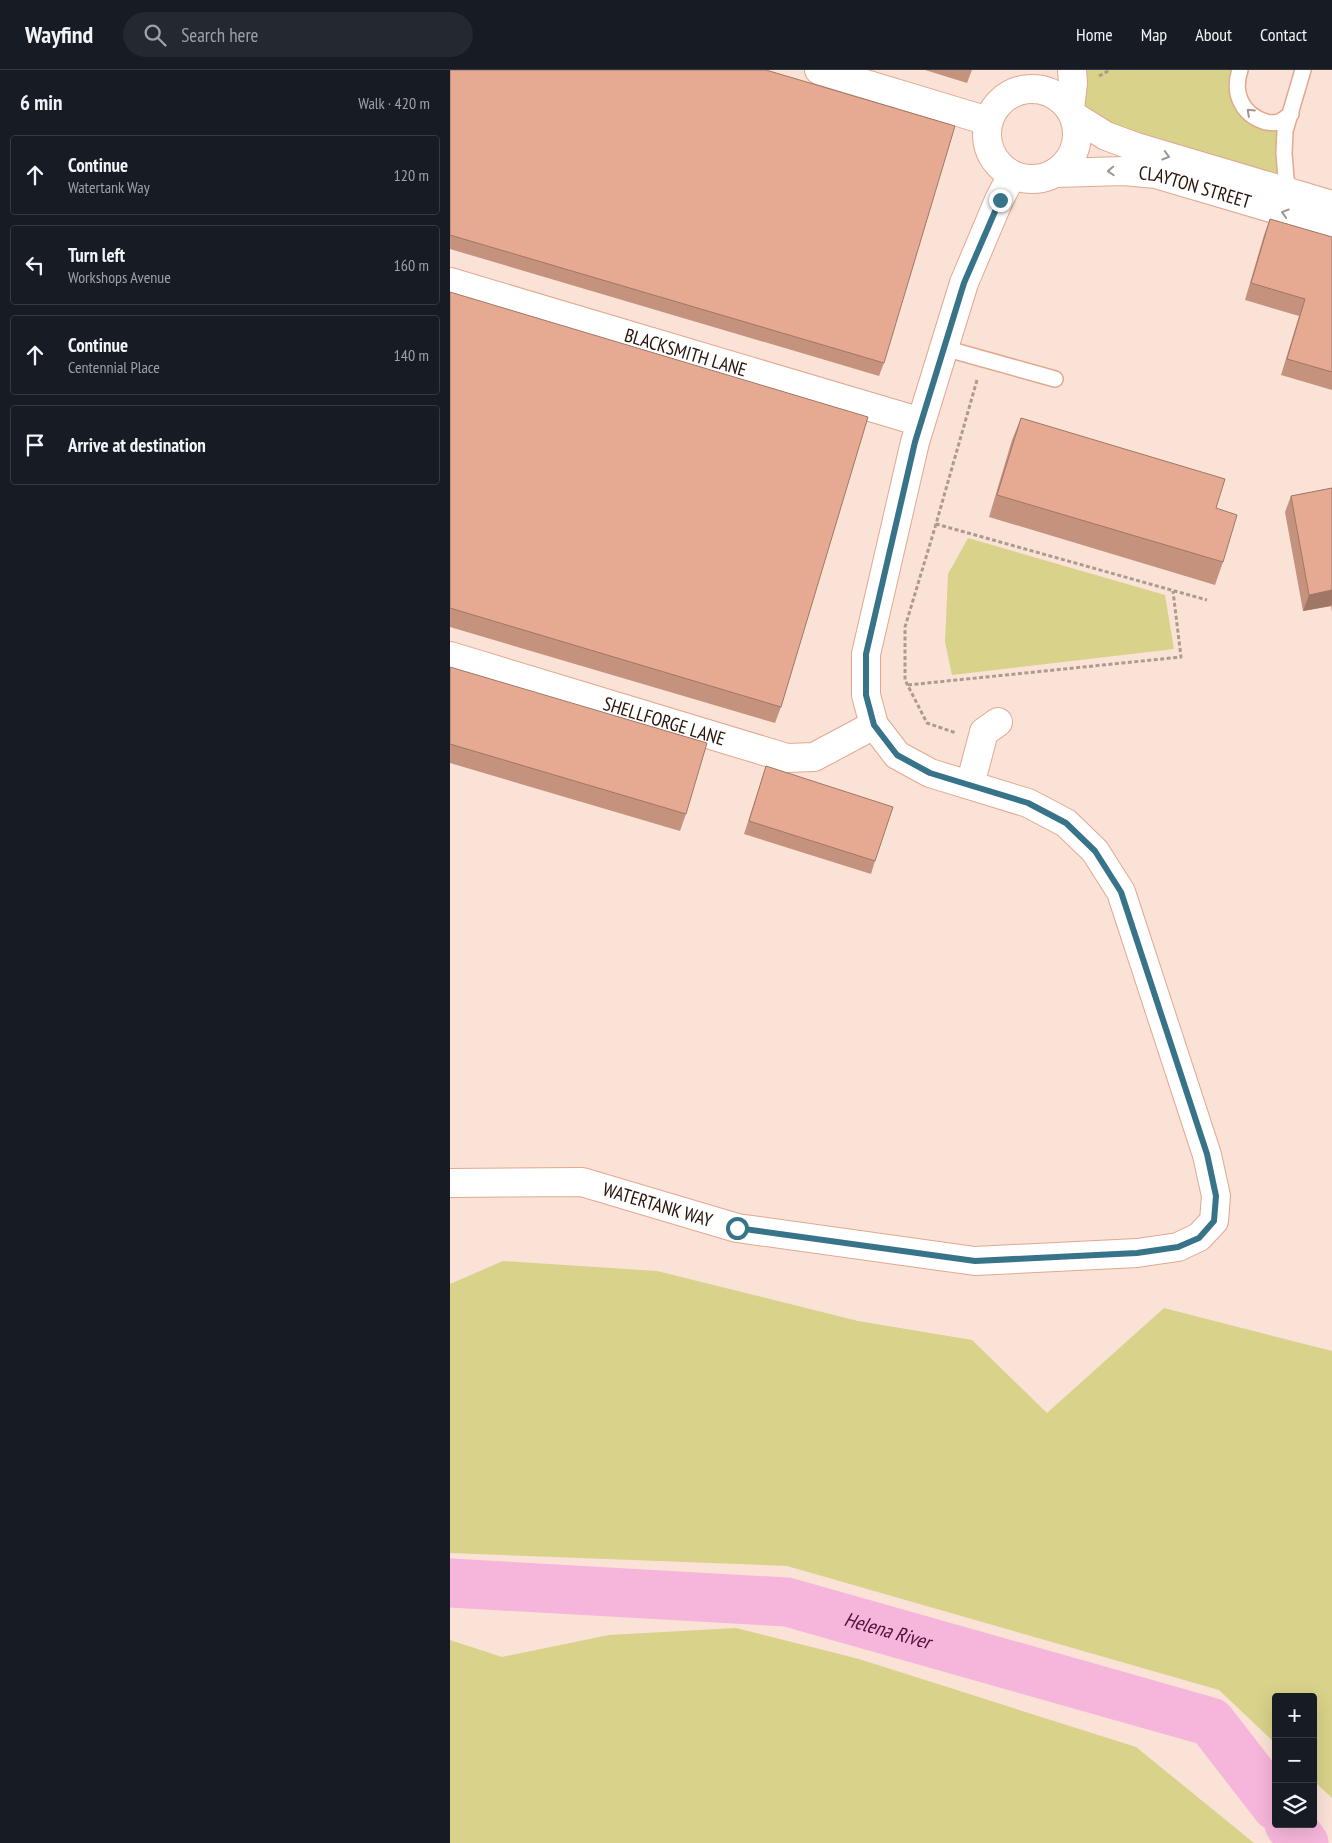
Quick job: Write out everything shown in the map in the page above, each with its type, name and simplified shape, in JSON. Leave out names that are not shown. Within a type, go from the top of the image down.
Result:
[{"type":"street","points":[[819,70],[988,121]]},
{"type":"street","points":[[1072,70],[1072,112],[1077,128],[1077,141],[1073,154],[1065,165],[1055,173],[1042,178],[1027,179],[1012,175],[1002,168],[991,152],[986,133],[988,121],[994,108],[1023,80],[1032,88],[1047,91],[1060,98],[1072,112]]},
{"type":"street","name":"CLAYTON STREET","points":[[1072,112],[1106,136],[1136,147],[1332,204]]},
{"type":"street","name":"CLAYTON STREET","points":[[1055,173],[1124,171],[1156,174],[1332,226]]},
{"type":"street","points":[[998,722],[984,732],[970,785],[930,773],[897,755],[874,725],[866,695],[866,654],[921,422],[964,283],[1012,175]]},
{"type":"street","name":"BLACKSMITH LANE","points":[[450,282],[921,422]]},
{"type":"street","name":"SHELLFORGE LANE","points":[[450,656],[786,758],[814,757],[874,725]]},
{"type":"street","name":"WATERTANK WAY","points":[[450,1183],[582,1182],[737,1228],[975,1261],[1137,1253],[1178,1247],[1199,1238],[1214,1221],[1216,1196],[1207,1154],[1121,892],[1095,851],[1066,823],[1028,803],[970,785]]},
{"type":"lane","points":[[1240,70],[1236,80],[1236,91],[1240,102],[1248,112],[1258,119],[1270,122],[1280,122],[1291,114]]},
{"type":"lane","points":[[1292,193],[1286,178],[1285,131],[1303,70]]},
{"type":"lane","points":[[944,348],[1055,379]]},
{"type":"path","points":[[963,736],[927,722],[905,680],[905,627],[977,380]]},
{"type":"path","points":[[936,524],[1207,600]]},
{"type":"path","points":[[908,685],[1181,657],[1173,591]]},
{"type":"shaded area","points":[[1072,70],[1240,70],[1240,102],[1280,122],[1286,179],[1074,116]]},
{"type":"shaded area","points":[[968,538],[1165,595],[1174,649],[952,675],[945,642],[948,574]]},
{"type":"shaded area","points":[[503,1261],[657,1271],[858,1321],[972,1340],[1047,1413],[1164,1308],[1332,1351],[1332,1798],[1317,1784],[1317,1693],[1272,1693],[1272,1740],[1219,1690],[787,1566],[450,1553],[450,1284]]},
{"type":"shaded area","points":[[736,1628],[859,1659],[1136,1747],[1254,1843],[450,1843],[450,1640],[502,1657],[609,1635]]},
{"type":"building","points":[[450,70],[766,70],[955,126],[884,363],[450,235]]},
{"type":"building","points":[[1270,219],[1332,237],[1332,372],[1287,359],[1305,299],[1251,283]]},
{"type":"building","points":[[450,292],[868,417],[781,707],[450,608]]},
{"type":"building","points":[[1021,418],[1225,479],[1216,508],[1237,515],[1223,562],[997,495]]},
{"type":"building","points":[[1332,488],[1332,590],[1309,595],[1291,496]]},
{"type":"building","points":[[450,667],[707,743],[686,814],[450,744]]},
{"type":"building","points":[[766,766],[893,807],[875,861],[749,821]]},
{"type":"waterway","name":"Helena River","points":[[450,1583],[787,1602],[1211,1722],[1272,1801]]},
{"type":"waterway","name":"Helena River","points":[[1292,1828],[1304,1843]]},
{"type":"route","points":[[737,1228],[975,1261],[1137,1253],[1178,1247],[1199,1238],[1214,1221],[1216,1196],[1207,1154],[1121,892],[1095,851],[1066,823],[1028,803],[930,773],[897,755],[874,725],[866,695],[866,654],[915,442],[964,283],[1000,200]]}]
